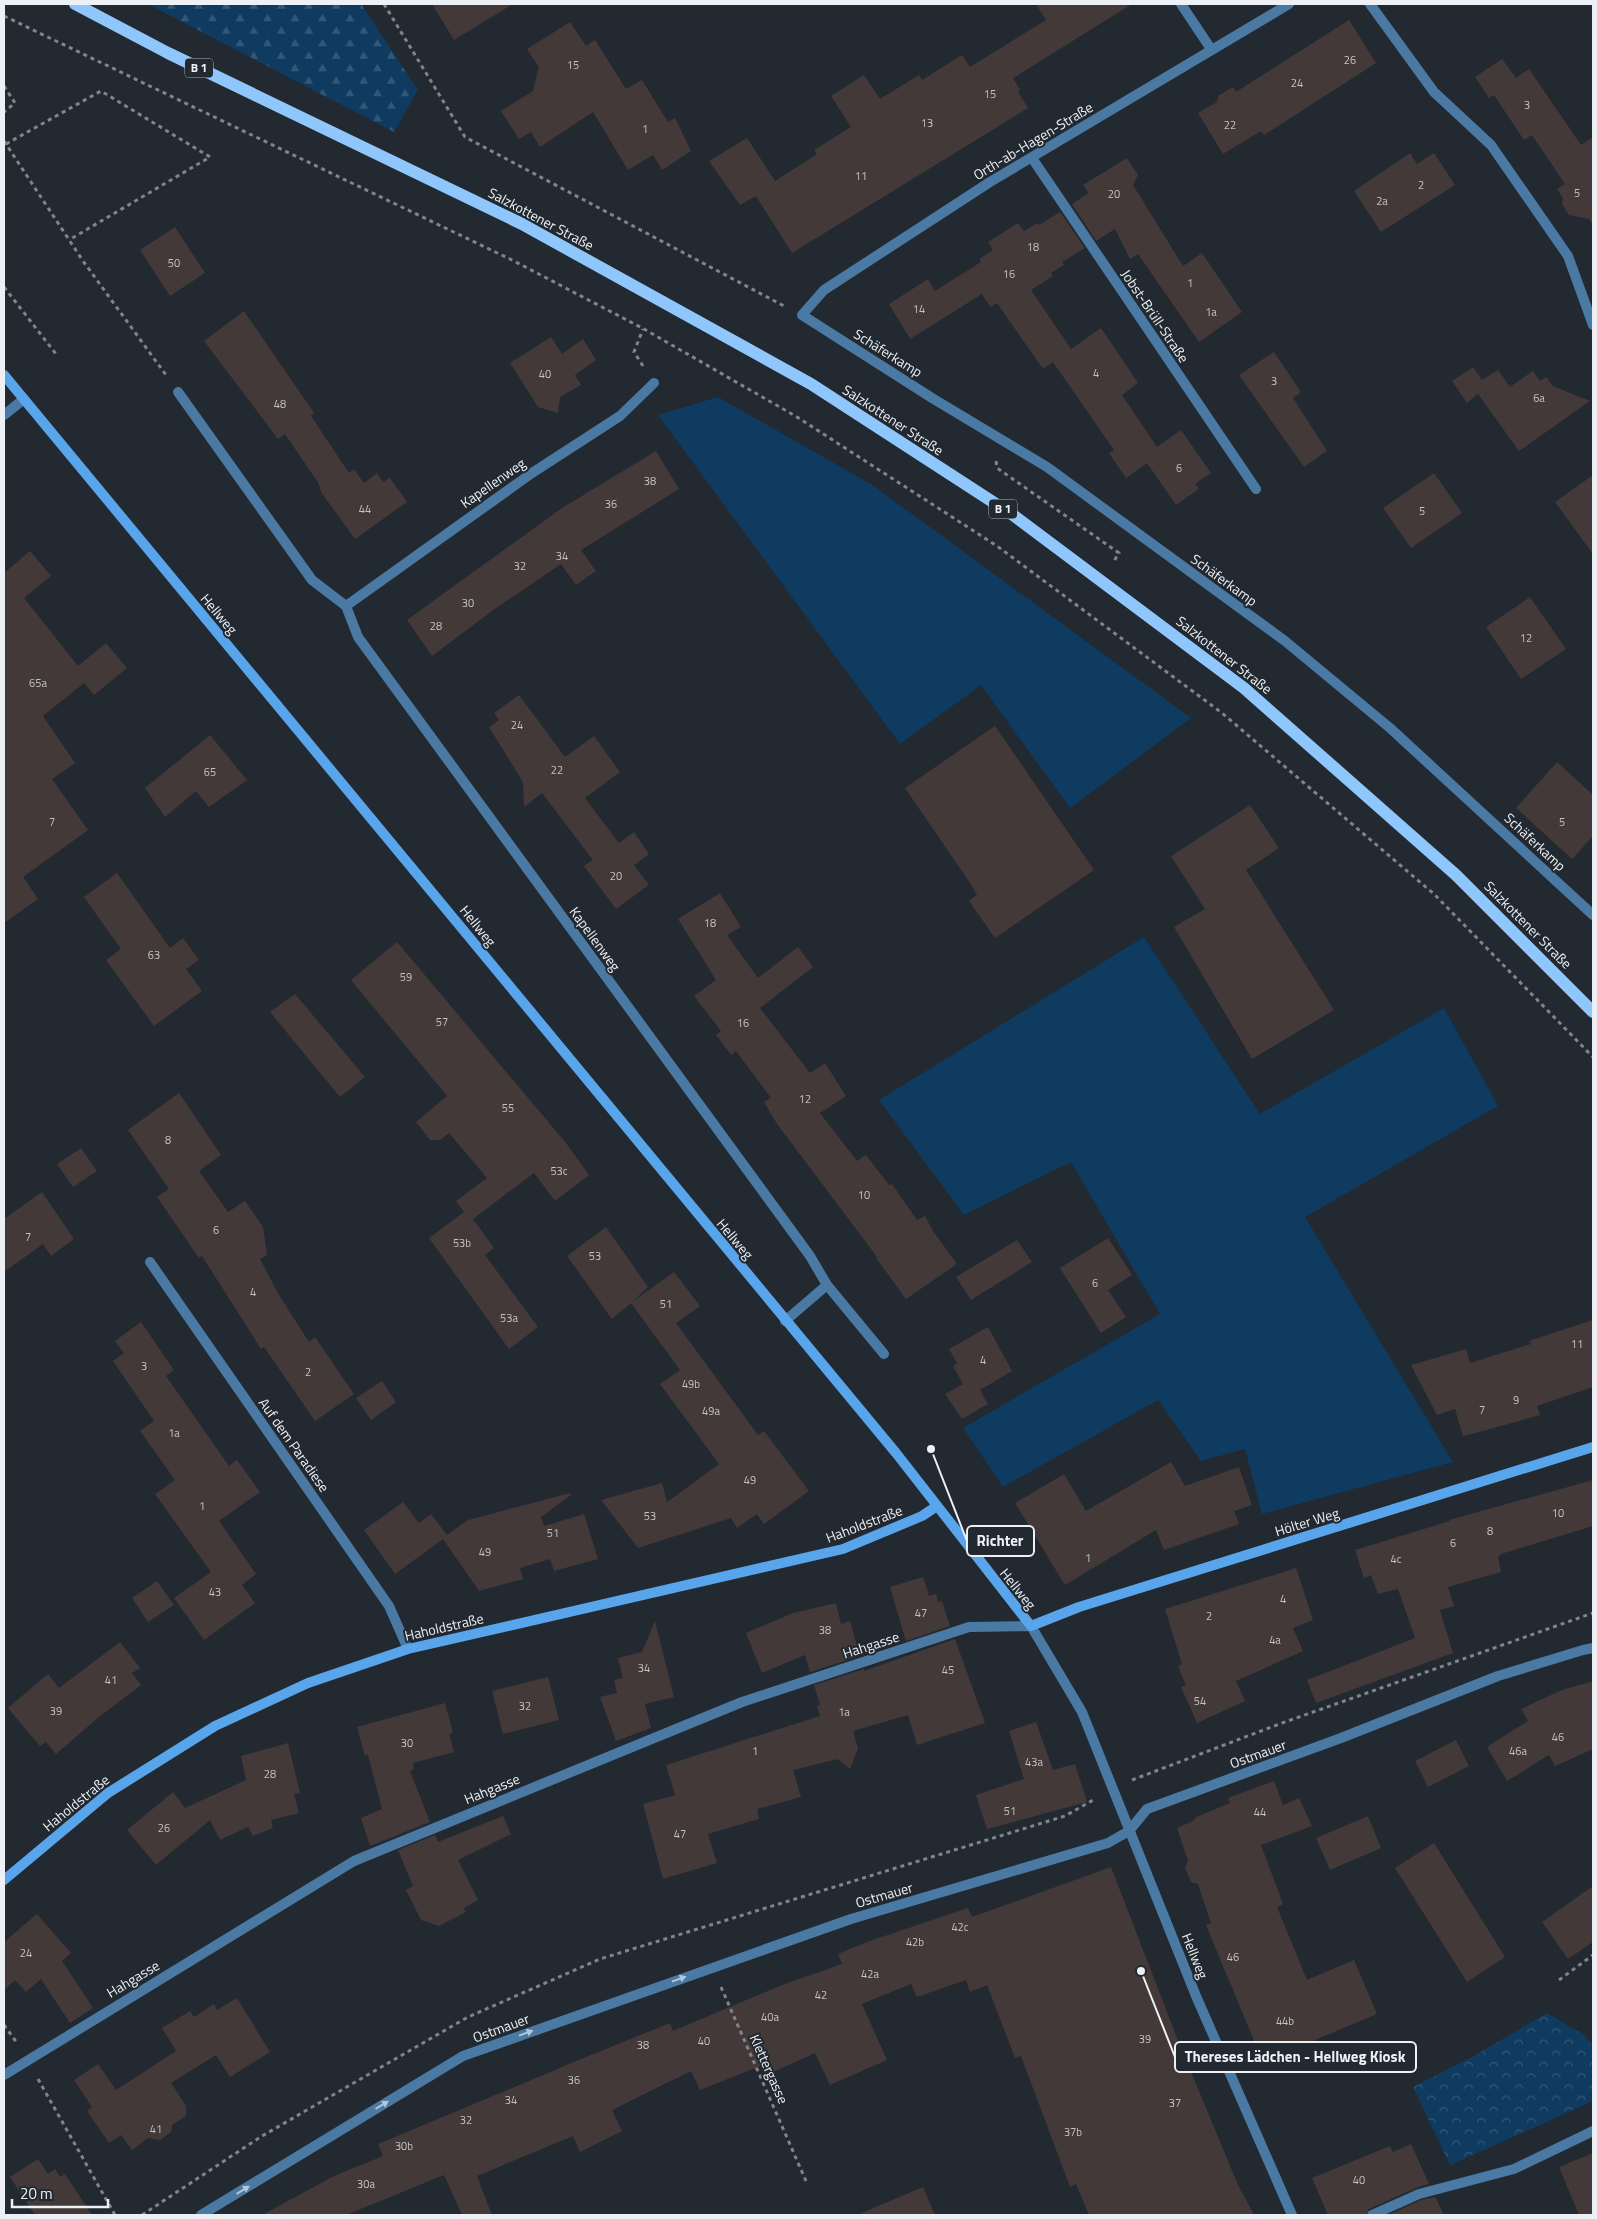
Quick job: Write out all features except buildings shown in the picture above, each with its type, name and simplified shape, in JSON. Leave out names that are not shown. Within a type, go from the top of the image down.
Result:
[{"type":"main road","name":"Salzkottener Straße","points":[[75,4],[168,53],[522,224],[811,384],[1013,515],[1244,688],[1456,875],[1593,1012]]},
{"type":"main road","name":"Hellweg","points":[[4,375],[896,1453],[1031,1626]]},
{"type":"main road","name":"Hölter Weg","points":[[1031,1626],[1079,1607],[1593,1447]]},
{"type":"main road","name":"Haholdstraße","points":[[4,1880],[108,1792],[215,1726],[308,1683],[408,1648],[844,1549],[922,1516],[936,1506]]},
{"type":"street","points":[[1181,4],[1211,49]]},
{"type":"street","name":"Orth-ab-Hagen-Straße","points":[[802,315],[824,290],[1032,158],[1289,4]]},
{"type":"street","points":[[1370,4],[1434,92],[1492,145],[1568,256],[1593,325]]},
{"type":"street","name":"Jobst-Brüll-Straße","points":[[1032,158],[1256,489]]},
{"type":"street","name":"Schäferkamp","points":[[802,315],[1046,467],[1285,642],[1390,728],[1593,915]]},
{"type":"street","name":"Kapellenweg","points":[[654,383],[620,416],[524,478],[346,606],[358,637],[804,1248],[828,1285],[884,1354]]},
{"type":"street","points":[[178,392],[312,580],[346,606]]},
{"type":"street","points":[[4,414],[24,399]]},
{"type":"street","name":"Auf dem Paradiese","points":[[150,1262],[389,1606],[408,1648]]},
{"type":"street","points":[[785,1321],[828,1285]]},
{"type":"street","name":"Hahgasse","points":[[4,2074],[354,1861],[742,1702],[969,1626],[1031,1626]]},
{"type":"street","name":"Hellweg","points":[[1031,1626],[1082,1712],[1196,1996],[1292,2215]]},
{"type":"street","name":"Ostmauer","points":[[201,2215],[463,2056],[851,1919],[1064,1858],[1108,1843],[1129,1831],[1147,1809],[1341,1738],[1498,1676],[1593,1648]]},
{"type":"street","points":[[1372,2215],[1419,2194],[1514,2169],[1593,2131]]},
{"type":"path","points":[[384,4],[465,137],[802,315]]},
{"type":"path","points":[[4,16],[512,260],[644,329],[797,417],[997,546],[1222,714],[1434,894],[1593,1056]]},
{"type":"path","points":[[4,86],[15,103],[4,112]]},
{"type":"path","points":[[69,240],[210,157],[101,91],[5,143],[69,240],[178,392]]},
{"type":"path","points":[[4,287],[56,354]]},
{"type":"path","points":[[644,329],[634,352],[654,383]]},
{"type":"path","points":[[991,433],[997,468],[1119,553],[1101,580]]},
{"type":"path","points":[[1152,1772],[1291,1719],[1593,1613]]},
{"type":"path","points":[[1065,1816],[1112,1788]]},
{"type":"path","points":[[1559,1980],[1593,1955]]},
{"type":"path","name":"Klettergasse","points":[[712,1967],[806,2181]]},
{"type":"path","points":[[4,2025],[27,2059],[115,2215]]},
{"type":"green space","points":[[148,4],[361,4],[418,90],[394,132]]},
{"type":"green space","points":[[718,397],[871,484],[1191,718],[1070,808],[981,685],[900,744],[658,415]]},
{"type":"green space","points":[[1144,937],[1260,1114],[1444,1008],[1498,1106],[1305,1217],[1453,1462],[1262,1514],[1245,1449],[1201,1461],[1158,1400],[1003,1487],[963,1428],[1160,1314],[1071,1162],[964,1215],[879,1100]]},
{"type":"green space","points":[[1547,2013],[1584,2035],[1593,2046],[1593,2101],[1450,2165],[1413,2087],[1474,2056]]},
{"type":"place","name":"Richter","points":[[931,1449]]},
{"type":"place","name":"Thereses Lädchen - Hellweg Kiosk","points":[[1141,1971]]}]
